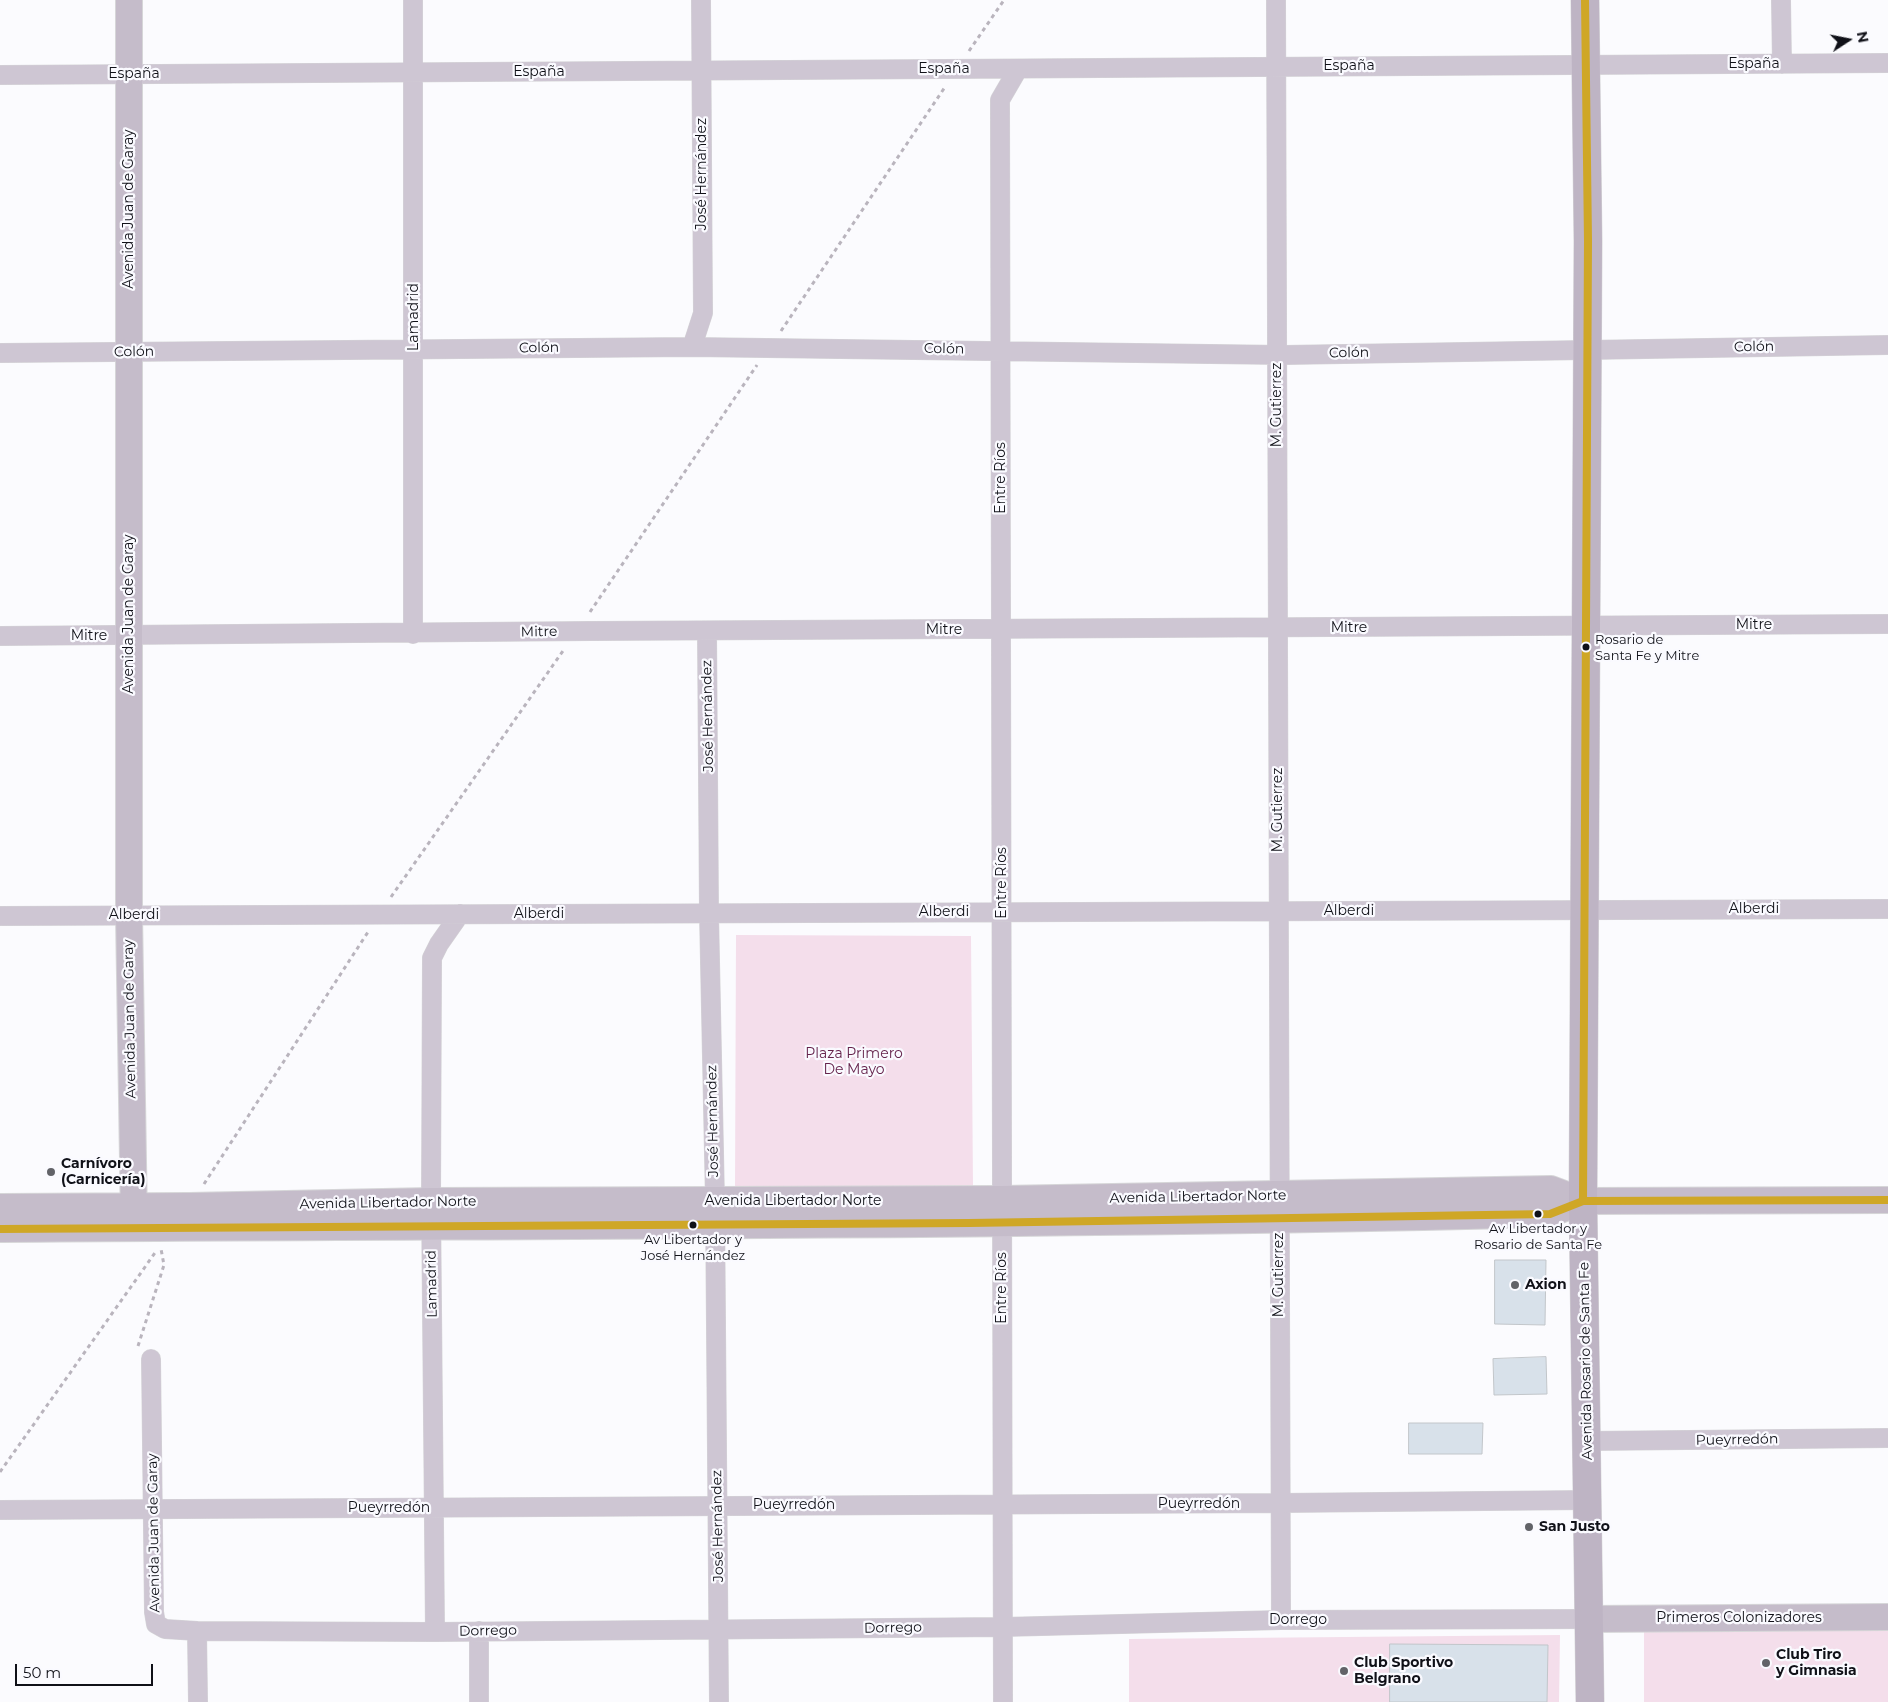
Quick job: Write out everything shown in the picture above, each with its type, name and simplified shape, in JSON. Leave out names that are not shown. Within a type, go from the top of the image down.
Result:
[{"type":"main road","name":"Avenida Juan de Garay","points":[[129,0],[129,916],[133,1217]]},
{"type":"main road","name":"Avenida Rosario de Santa Fe","points":[[1584,0],[1588,241],[1584,1201],[1590,1702]]},
{"type":"main road","name":"Avenida Libertador Norte","points":[[0,1229],[133,1217],[431,1213],[1002,1212],[1279,1208],[1551,1189],[1584,1201],[1888,1200]]},
{"type":"main road","name":"Avenida Libertador Norte","points":[[0,1207],[133,1217],[189,1206],[431,1213]]},
{"type":"main road","name":"Primeros Colonizadores","points":[[1589,1620],[1888,1617]]},
{"type":"street","name":"Lamadrid","points":[[413,0],[413,634]]},
{"type":"street","name":"José Hernández","points":[[692,347],[703,313],[701,0]]},
{"type":"street","name":"M. Gutierrez","points":[[1276,0],[1281,1620]]},
{"type":"street","points":[[1782,0],[1782,64]]},
{"type":"street","name":"España","points":[[0,75],[1888,63]]},
{"type":"street","name":"Entre Ríos","points":[[1003,1702],[1000,100],[1018,69]]},
{"type":"street","name":"Colón","points":[[0,353],[769,347],[1277,354],[1888,345]]},
{"type":"street","name":"Mitre","points":[[0,636],[1888,624]]},
{"type":"street","name":"José Hernández","points":[[707,631],[719,1702]]},
{"type":"street","name":"Alberdi","points":[[0,916],[1888,909]]},
{"type":"street","name":"Lamadrid","points":[[435,1632],[431,1213],[432,958],[439,944],[460,914]]},
{"type":"street","name":"Avenida Juan de Garay","points":[[151,1359],[154,1612],[156,1624],[165,1629],[197,1630]]},
{"type":"street","name":"Pueyrredón","points":[[1586,1441],[1888,1438]]},
{"type":"street","name":"Pueyrredón","points":[[0,1510],[1588,1500]]},
{"type":"street","name":"Dorrego","points":[[197,1630],[479,1632],[1002,1627],[1281,1620],[1589,1620]]},
{"type":"street","points":[[197,1630],[198,1702]]},
{"type":"street","points":[[479,1632],[479,1702]]},
{"type":"path","points":[[189,1206],[380,915],[578,631],[1004,0]]},
{"type":"path","points":[[0,1472],[161,1245],[164,1265],[137,1354],[151,1359]]},
{"type":"green space","name":"Plaza Primero De Mayo","points":[[736,935],[971,936],[973,1188],[735,1190]]},
{"type":"green space","name":"Club Tiro y Gimnasia","points":[[1888,1624],[1888,1702],[1644,1702],[1644,1625]]},
{"type":"green space","name":"Club Sportivo Belgrano","points":[[1560,1635],[1559,1702],[1129,1702],[1129,1639]]},
{"type":"building","points":[[1495,1260],[1546,1260],[1545,1325],[1495,1324]]},
{"type":"building","points":[[1546,1357],[1547,1394],[1494,1395],[1493,1359]]},
{"type":"building","points":[[1409,1423],[1483,1423],[1482,1454],[1409,1454]]},
{"type":"building","points":[[1390,1644],[1548,1645],[1547,1702],[1390,1702]]},
{"type":"transit line","points":[[1583,1201],[1588,241],[1585,0]]},
{"type":"transit line","points":[[0,1229],[969,1223],[1550,1214],[1583,1201],[1888,1200]]},
{"type":"place","name":"Rosario de Santa Fe y Mitre","points":[[1586,647]]},
{"type":"place","name":"Carnívoro (Carnicería)","points":[[51,1172]]},
{"type":"place","name":"Av Libertador y Rosario de Santa Fe","points":[[1538,1214]]},
{"type":"place","name":"Av Libertador y José Hernández","points":[[693,1225]]},
{"type":"place","name":"Axion","points":[[1515,1285]]},
{"type":"place","name":"San Justo","points":[[1529,1527]]},
{"type":"place","name":"Club Tiro y Gimnasia","points":[[1766,1663]]},
{"type":"place","name":"Club Sportivo Belgrano","points":[[1344,1671]]}]
